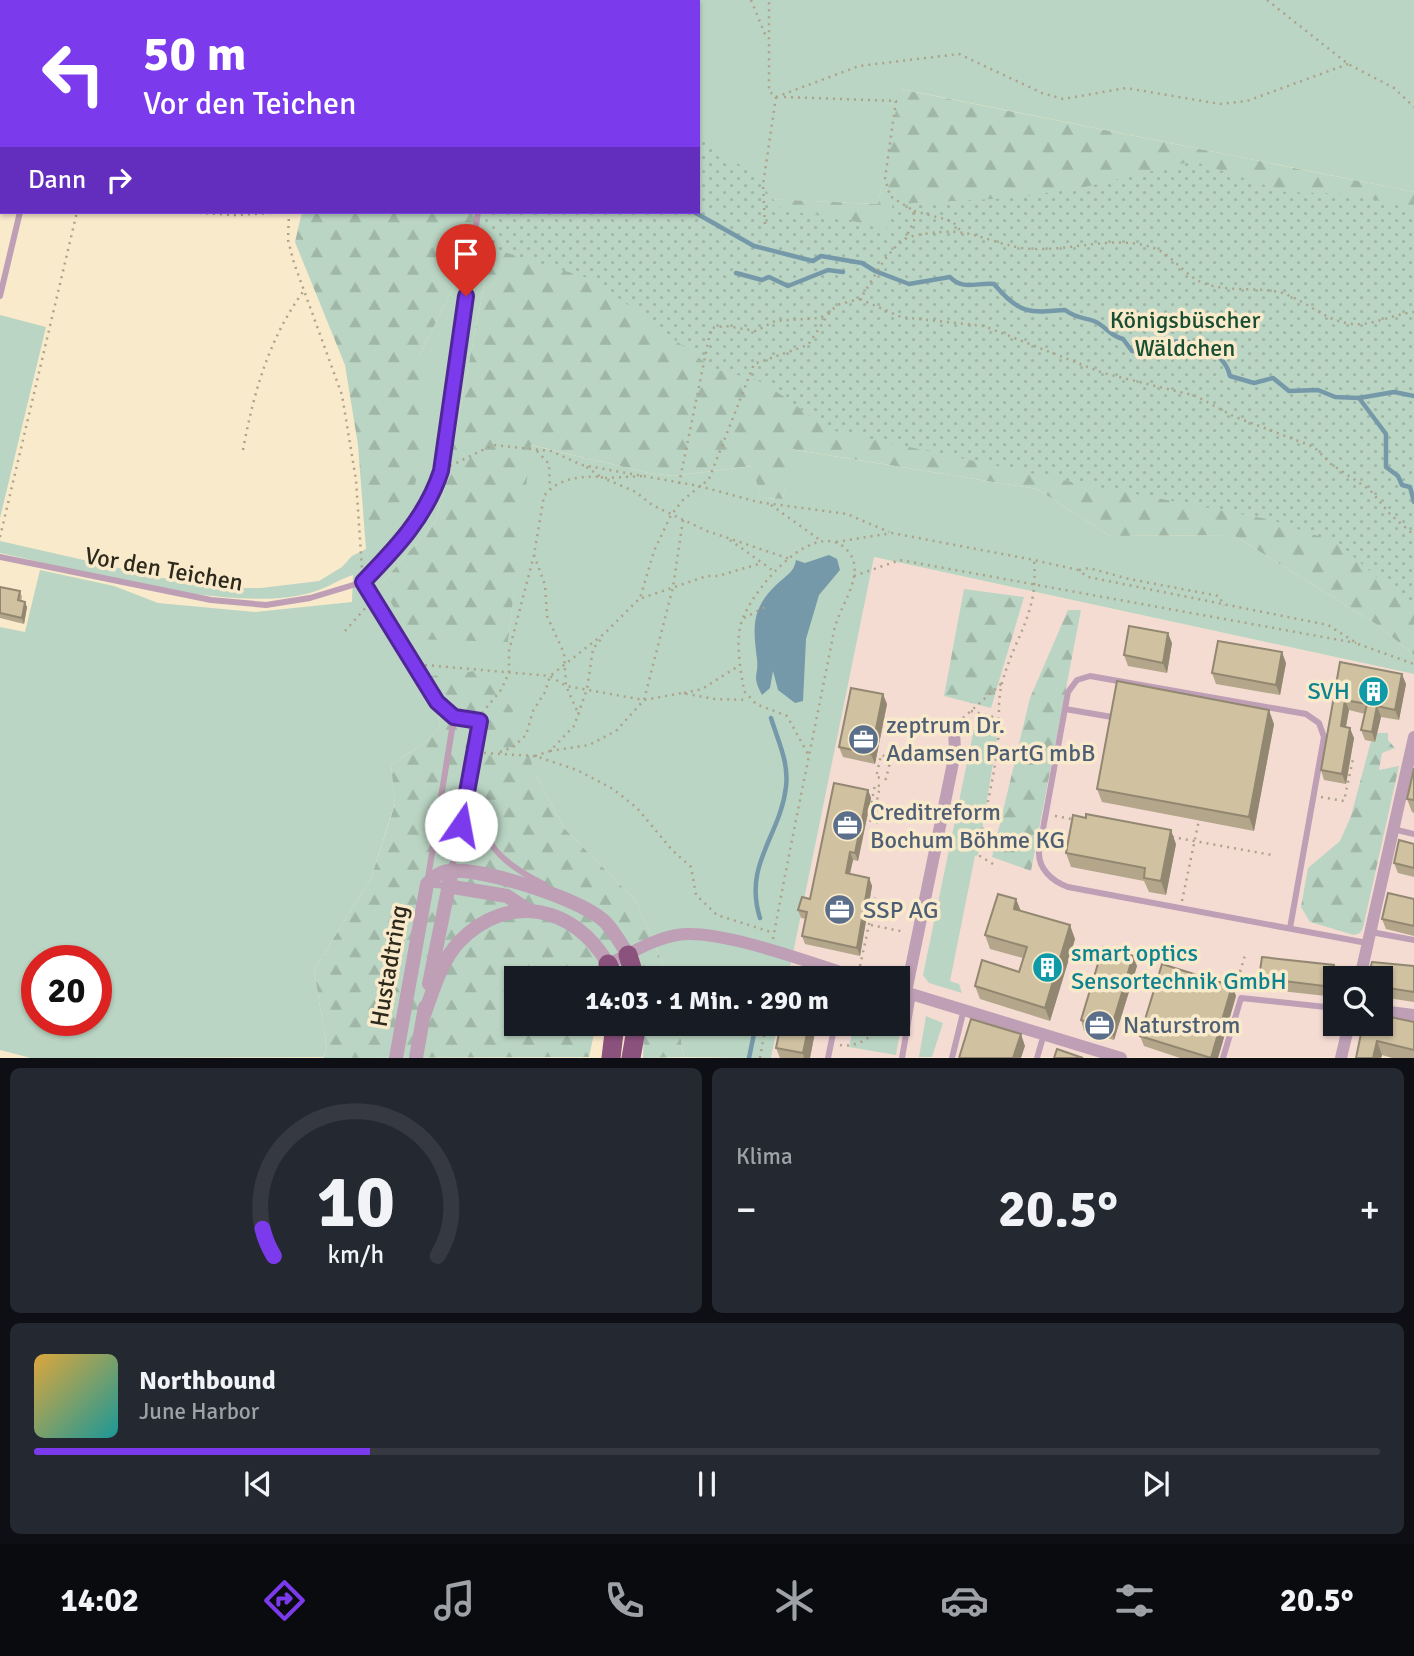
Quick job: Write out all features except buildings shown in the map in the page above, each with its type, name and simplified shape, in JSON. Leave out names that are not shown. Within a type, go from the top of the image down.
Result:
[{"type":"highway","points":[[628,955],[631,966]]},
{"type":"highway","points":[[611,1058],[614,1036]]},
{"type":"highway","points":[[631,1058],[635,1036]]},
{"type":"street","points":[[910,974],[955,752],[954,727]]},
{"type":"street","points":[[1362,966],[1414,737]]},
{"type":"street","name":"Hustadtring","points":[[416,1058],[452,870]]},
{"type":"street","name":"Hustadtring","points":[[396,1058],[427,884],[439,873],[452,870],[500,879],[580,904],[605,922],[628,955]]},
{"type":"street","name":"Hustadtring","points":[[447,886],[508,896],[527,910]]},
{"type":"street","name":"Hustadtring","points":[[424,1015],[439,976],[457,944],[478,926],[502,915],[527,910],[545,912],[580,929],[597,944],[608,966]]},
{"type":"street","points":[[616,966],[628,955],[664,938],[690,933],[711,935],[771,952],[805,966]]},
{"type":"street","points":[[910,993],[1121,1058]]},
{"type":"street","points":[[1393,1013],[1414,1015]]},
{"type":"street","points":[[1341,1058],[1346,1036]]},
{"type":"lane","points":[[0,296],[20,214]]},
{"type":"lane","points":[[477,721],[454,717],[437,702],[363,582],[418,521],[434,492],[441,471],[478,214]]},
{"type":"lane","name":"Vor den Teichen","points":[[0,557],[211,600],[266,605],[310,598],[363,582]]},
{"type":"lane","points":[[1290,928],[1324,733],[1316,719],[1307,714],[1090,676],[1071,686],[1039,856],[1045,871],[1057,882],[1068,887],[1290,928],[1414,940]]},
{"type":"lane","points":[[1065,709],[1112,717]]},
{"type":"lane","name":"Hustadtring","points":[[447,886],[427,884],[454,717]]},
{"type":"lane","name":"Hustadtring","points":[[452,870],[475,752],[477,721]]},
{"type":"lane","name":"Hustadtring","points":[[470,780],[479,824],[488,843],[508,864],[580,904]]},
{"type":"lane","points":[[1393,829],[1414,834]]},
{"type":"lane","points":[[1223,1058],[1241,998],[1323,1007]]},
{"type":"lane","points":[[952,1058],[964,1009]]},
{"type":"lane","points":[[1037,1058],[1044,1034]]},
{"type":"lane","points":[[828,1058],[832,1036]]},
{"type":"lane","points":[[902,1058],[903,1036]]},
{"type":"path","points":[[751,0],[768,42]]},
{"type":"path","points":[[769,0],[769,91],[778,97],[896,102],[884,178],[890,196],[914,211],[952,220],[960,230]]},
{"type":"path","points":[[1267,0],[1348,64],[1394,88],[1414,107]]},
{"type":"path","points":[[778,97],[859,66],[960,54],[1042,93],[1063,99],[1126,88],[1220,104],[1247,101],[1348,64]]},
{"type":"path","points":[[765,224],[763,185],[778,97]]},
{"type":"path","points":[[860,299],[875,271],[905,239],[914,221],[914,211]]},
{"type":"path","points":[[0,537],[77,214]]},
{"type":"path","points":[[218,214],[253,214]]},
{"type":"path","points":[[289,214],[288,240],[342,395],[356,480],[363,582]]},
{"type":"path","points":[[905,239],[960,230],[1022,248],[1080,248],[1111,242],[1156,248],[1203,284],[1240,291],[1278,292],[1327,317],[1351,324],[1414,312]]},
{"type":"path","points":[[243,450],[251,402],[265,358],[285,316],[305,289]]},
{"type":"path","points":[[640,598],[654,551],[671,515],[709,479],[754,364],[808,345],[839,304],[860,299],[901,317],[984,326],[1103,373],[1196,396],[1233,416],[1314,447],[1331,464],[1370,490],[1390,514],[1414,535]]},
{"type":"path","points":[[678,484],[711,328],[726,326],[756,331],[775,321],[820,318],[831,312]]},
{"type":"path","points":[[441,471],[493,445],[551,451],[636,492],[671,515],[727,538],[790,559]]},
{"type":"path","points":[[536,450],[549,464],[550,489]]},
{"type":"path","points":[[582,465],[699,486],[768,503],[847,514],[892,533],[1034,560],[1078,570],[1088,577],[1328,625],[1358,644]]},
{"type":"path","points":[[477,721],[501,690],[509,673],[509,650],[534,555],[544,496],[550,489],[577,476],[650,476]]},
{"type":"path","points":[[768,503],[821,541],[836,542],[892,533]]},
{"type":"path","points":[[535,756],[589,745],[616,731],[644,699],[673,587],[683,520]]},
{"type":"path","points":[[727,538],[775,572]]},
{"type":"path","points":[[748,700],[740,665],[740,627],[750,601],[790,559],[821,541]]},
{"type":"path","points":[[771,952],[835,628],[855,576],[852,557],[836,542]]},
{"type":"path","points":[[534,555],[545,584],[547,616],[564,653],[566,686],[579,715]]},
{"type":"path","points":[[855,576],[900,560],[1358,644],[1414,664]]},
{"type":"path","points":[[993,864],[979,856],[999,739],[997,718],[1002,683],[1027,622],[1037,586],[1034,560]]},
{"type":"path","points":[[550,751],[568,733],[579,715],[587,689],[593,649],[640,598],[762,563]]},
{"type":"path","points":[[1078,570],[1089,568],[1219,596],[1224,606]]},
{"type":"path","points":[[345,631],[372,600]]},
{"type":"path","points":[[743,618],[769,606]]},
{"type":"path","points":[[500,752],[513,747],[526,734],[533,711],[545,692],[550,676],[606,633]]},
{"type":"path","points":[[411,663],[550,676],[566,686],[644,699],[702,689],[740,665]]},
{"type":"path","points":[[954,727],[1002,683]]},
{"type":"path","points":[[682,694],[748,700],[787,716],[809,756]]},
{"type":"path","points":[[971,711],[997,718]]},
{"type":"path","points":[[475,752],[535,756],[578,770],[613,789],[636,808],[672,850],[691,867],[696,895],[717,915],[774,933]]},
{"type":"path","points":[[891,758],[886,779],[876,777],[881,755],[891,758],[901,765]]},
{"type":"path","points":[[1314,796],[1344,801],[1353,760]]},
{"type":"path","points":[[878,823],[868,820],[875,785],[880,786],[875,810],[881,811]]},
{"type":"path","points":[[1046,814],[1073,819]]},
{"type":"path","points":[[1181,907],[1192,841],[1199,820]]},
{"type":"path","points":[[1166,836],[1272,855]]},
{"type":"path","points":[[860,966],[875,897]]},
{"type":"path","points":[[869,924],[919,934]]},
{"type":"path","points":[[1241,998],[1234,993],[1246,952]]},
{"type":"path","points":[[760,1058],[764,1036]]},
{"type":"path","points":[[831,1042],[849,1046],[872,1036]]},
{"type":"shaded area","points":[[873,557],[1414,674],[1414,1057],[771,1058],[776,1036],[910,1036],[910,966],[790,966]]},
{"type":"green space","points":[[700,0],[1414,0],[1414,192],[901,89],[878,204],[739,198],[700,150]]},
{"type":"green space","points":[[900,89],[1414,192],[1414,386],[783,215],[767,199],[878,204]]},
{"type":"green space","name":"Königsbüscher Wäldchen","points":[[700,139],[762,179],[762,186],[782,210],[849,220],[886,230],[893,204],[1012,198],[1085,187],[1193,161],[1285,192],[1350,194],[1414,209],[1414,610],[1338,543],[1272,520],[1067,481],[826,429],[788,399],[757,380],[714,369],[594,280],[482,245],[486,214],[700,214]]},
{"type":"green space","points":[[302,214],[613,214],[1414,451],[1414,655],[1376,624],[1233,535],[1110,536],[1037,489],[791,449],[783,499],[761,498],[752,466],[673,476],[649,473],[531,445],[508,642],[411,639],[381,584],[435,522],[444,491],[486,275],[454,254],[454,286],[418,358],[425,437],[412,499],[366,549],[358,445],[345,365],[295,242]]},
{"type":"green space","points":[[454,253],[467,265],[486,275],[444,491],[435,522],[381,584],[508,642],[530,445],[649,473],[673,476],[753,466],[761,498],[783,499],[790,449],[1037,489],[1110,536],[1233,535],[1376,624],[1414,655],[1414,674],[874,557],[790,966],[664,966],[636,901],[564,828],[536,775],[431,677],[440,726],[427,741],[391,765],[395,803],[371,878],[314,970],[327,1049],[323,1057],[31,1058],[0,1050],[0,627],[25,632],[40,570],[114,586],[158,603],[255,612],[352,602],[353,575],[313,592],[281,598],[201,595],[114,579],[0,553],[0,541],[185,583],[226,588],[261,588],[319,581],[366,549],[418,358],[454,286]]},
{"type":"green space","points":[[0,315],[46,327],[0,518]]},
{"type":"green space","points":[[964,589],[1024,597],[991,708],[944,696]]},
{"type":"green space","points":[[1068,610],[1081,610],[1031,871],[992,857],[1030,698]]},
{"type":"green space","points":[[485,670],[512,709],[536,775],[564,828],[636,901],[664,966],[504,966],[504,1036],[593,1036],[589,1057],[323,1058],[327,1049],[314,970],[371,878],[395,804],[391,765],[427,741],[440,726],[431,676]]},
{"type":"green space","points":[[974,729],[995,731],[997,739],[978,855],[975,856],[950,981],[959,984],[962,993],[929,983],[923,975]]},
{"type":"green space","points":[[1377,733],[1388,733],[1388,740],[1395,748],[1382,753],[1379,770],[1399,766],[1363,928],[1360,933],[1354,935],[1310,922],[1301,907],[1308,868],[1340,841],[1351,816],[1371,741],[1375,742]]},
{"type":"green space","points":[[926,1016],[943,1023],[932,1057],[919,1057]]},
{"type":"green space","points":[[644,1036],[680,1036],[684,1057],[643,1058]]},
{"type":"green space","points":[[680,1036],[776,1036],[771,1058],[684,1057]]},
{"type":"green space","points":[[851,1036],[899,1036],[896,1055],[849,1047]]},
{"type":"water","points":[[829,555],[837,559],[840,570],[819,595],[806,639],[803,701],[795,703],[778,690],[773,671],[770,688],[762,695],[756,679],[755,628],[762,602],[791,571],[796,560],[805,563]]},
{"type":"waterway","points":[[698,214],[754,246],[813,261],[821,256],[862,263],[909,284],[950,277],[965,285],[994,284],[1011,301],[1025,309],[1065,310],[1075,316],[1095,321],[1123,339],[1132,351],[1151,352],[1160,345],[1172,342],[1196,344],[1218,356],[1226,365],[1230,376],[1254,383],[1273,378],[1289,391],[1318,390],[1335,397],[1359,398],[1394,392],[1414,396]]},
{"type":"waterway","points":[[736,273],[762,280],[769,277],[788,286],[828,270],[843,272]]},
{"type":"waterway","points":[[1359,398],[1386,434],[1386,467],[1398,476],[1402,485],[1410,487],[1414,502]]},
{"type":"waterway","points":[[760,918],[756,899],[759,866],[777,821],[787,778],[780,743],[771,718]]},
{"type":"waterway","points":[[749,1058],[754,1036]]},
{"type":"place","name":"SVH","points":[[1373,691]]},
{"type":"place","name":"zeptrum Dr. Adamsen PartG mbB","points":[[863,739]]},
{"type":"place","name":"Creditreform Bochum Böhme KG","points":[[847,826]]},
{"type":"place","name":"SSP AG","points":[[840,910]]},
{"type":"place","name":"smart optics Sensortechnik GmbH","points":[[1048,967]]},
{"type":"place","name":"Naturstrom","points":[[1100,1025]]},
{"type":"route","points":[[461,825],[480,721],[454,717],[437,702],[363,582],[407,536],[434,492],[441,471],[466,296]]}]
